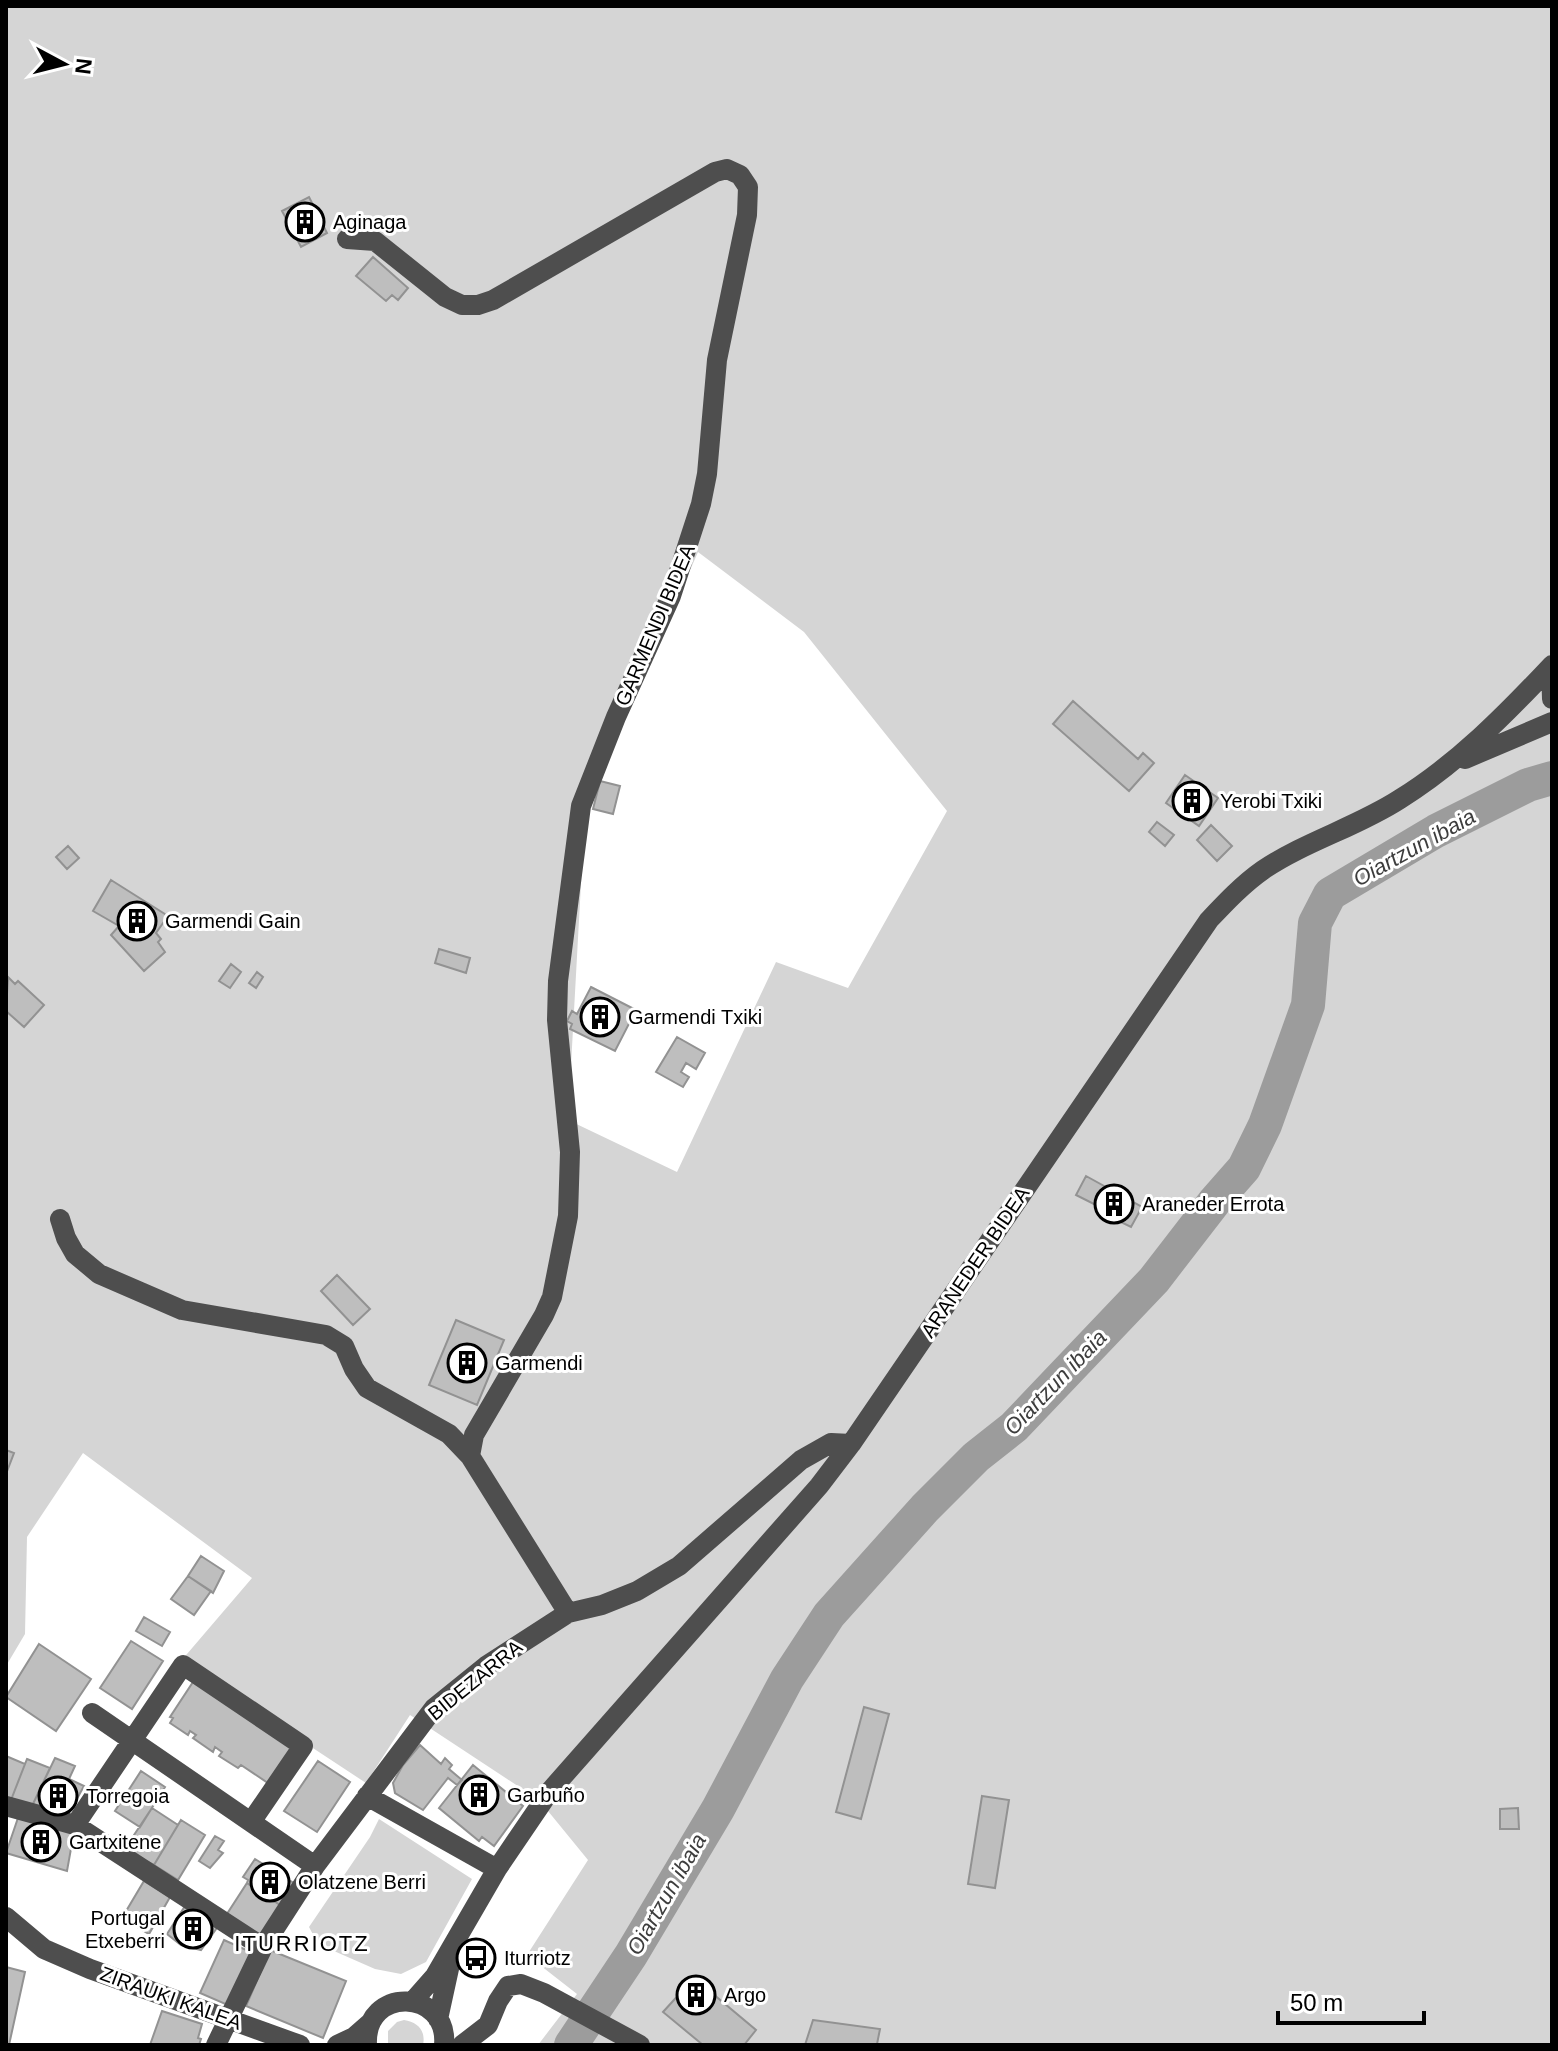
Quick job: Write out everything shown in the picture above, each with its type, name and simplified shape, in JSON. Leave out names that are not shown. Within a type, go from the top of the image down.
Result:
[{"type":"street","name":"GARMENDI BIDEA","points":[[347,239],[375,241],[445,297],[462,305],[478,305],[493,300],[715,172],[727,169],[740,175],[748,187],[747,215],[717,360],[707,474],[701,504],[671,596],[616,717],[581,806],[558,981],[557,1020],[570,1152],[568,1216],[562,1256],[544,1315],[474,1435],[470,1456]]},
{"type":"street","points":[[1551,666],[1552,699]]},
{"type":"street","name":"ARANEDER BIDEA","points":[[413,2001],[435,1976],[497,1869],[566,1772],[819,1486],[851,1444],[1209,920],[1234,893],[1264,870],[1399,800],[1490,730],[1551,666]]},
{"type":"street","points":[[1442,768],[1552,722]]},
{"type":"street","points":[[60,1219],[75,1254],[99,1274],[182,1310],[326,1335],[344,1346],[367,1388],[449,1434],[470,1456],[568,1613]]},
{"type":"street","name":"BIDEZARRA","points":[[216,2045],[264,1945],[315,1866],[434,1708],[486,1666],[568,1613],[602,1605],[637,1591],[679,1566],[801,1460],[831,1443],[851,1444]]},
{"type":"street","points":[[75,1825],[183,1665],[303,1746],[251,1822]]},
{"type":"street","points":[[92,1713],[315,1866]]},
{"type":"street","points":[[367,1796],[497,1869]]},
{"type":"street","points":[[6,1806],[75,1825],[264,1945]]},
{"type":"street","name":"ZIRAUKI KALEA","points":[[6,1917],[44,1949],[90,1969],[300,2045]]},
{"type":"street","name":"ARANEDER BIDEA","points":[[442,2030],[445,1982],[461,1931]]},
{"type":"street","points":[[337,2045],[354,2037],[376,2014],[393,2002],[413,2001],[428,2007],[442,2030],[468,2040],[488,2025],[508,1986],[521,1984],[544,1993],[640,2045]]},
{"type":"street","points":[[367,2045],[370,2023]]},
{"type":"shaded area","points":[[6,6],[1552,6],[1552,2045],[654,2045],[626,2031],[617,2045],[538,2045],[577,1994],[527,1955],[588,1860],[539,1800],[410,1715],[366,1783],[181,1661],[252,1578],[83,1453],[27,1537],[25,1634],[6,1666]],"holes":[[[698,552],[804,632],[947,811],[848,988],[776,962],[677,1172],[568,1120],[585,811]]]},
{"type":"shaded area","points":[[379,1819],[472,1879],[426,1962],[401,1974],[375,1969],[318,1944],[309,1927]]},
{"type":"shaded area","points":[[404,2020],[420,2028],[423,2045],[388,2045],[388,2031]]},
{"type":"building","name":"Aginaga","points":[[309,197],[327,233],[301,247],[282,211]]},
{"type":"building","points":[[373,257],[408,288],[398,300],[392,295],[386,301],[356,276]]},
{"type":"building","points":[[1073,701],[1138,759],[1143,753],[1154,763],[1129,791],[1053,724]]},
{"type":"building","name":"Yerobi Txiki","points":[[1185,775],[1218,798],[1199,826],[1166,803]]},
{"type":"building","points":[[600,781],[620,786],[613,814],[593,809]]},
{"type":"building","points":[[1157,822],[1174,835],[1165,846],[1149,832]]},
{"type":"building","points":[[1211,825],[1232,846],[1217,861],[1197,840]]},
{"type":"building","points":[[68,846],[79,858],[67,869],[56,857]]},
{"type":"building","name":"Garmendi Gain","points":[[111,880],[168,916],[156,933],[165,952],[144,971],[111,935],[119,926],[93,911]]},
{"type":"building","points":[[439,949],[470,958],[466,973],[435,963]]},
{"type":"building","points":[[231,964],[241,972],[230,988],[219,981]]},
{"type":"building","points":[[257,972],[263,977],[256,988],[249,983]]},
{"type":"building","points":[[8,977],[15,984],[18,981],[44,1005],[24,1027],[6,1011]]},
{"type":"building","name":"Garmendi Txiki","points":[[591,987],[636,1010],[615,1051],[570,1029],[572,1024],[567,1021],[572,1011],[577,1014]]},
{"type":"building","points":[[677,1037],[705,1053],[696,1069],[686,1063],[681,1072],[689,1077],[683,1087],[656,1072]]},
{"type":"building","name":"Araneder Errota","points":[[1086,1176],[1142,1207],[1131,1227],[1098,1211],[1100,1207],[1076,1195]]},
{"type":"building","points":[[337,1275],[370,1309],[353,1325],[321,1291]]},
{"type":"building","name":"Garmendi","points":[[456,1320],[504,1340],[477,1405],[429,1385]]},
{"type":"building","points":[[6,1450],[14,1453],[6,1474]]},
{"type":"building","points":[[201,1556],[224,1571],[213,1593],[188,1576]]},
{"type":"building","points":[[188,1576],[211,1591],[194,1615],[171,1599]]},
{"type":"building","points":[[144,1617],[170,1632],[162,1646],[136,1631]]},
{"type":"building","points":[[131,1641],[163,1661],[132,1709],[100,1688]]},
{"type":"building","points":[[39,1644],[91,1679],[56,1731],[6,1697]]},
{"type":"building","points":[[195,1679],[294,1744],[268,1783],[241,1765],[238,1768],[219,1756],[222,1752],[215,1747],[213,1752],[193,1738],[196,1735],[190,1731],[188,1735],[170,1723],[173,1718],[170,1717]]},
{"type":"building","points":[[864,1707],[889,1714],[861,1819],[836,1812]]},
{"type":"building","points":[[420,1745],[441,1764],[445,1758],[452,1765],[449,1769],[462,1780],[457,1785],[448,1778],[423,1810],[395,1793],[393,1783]]},
{"type":"building","points":[[6,1756],[25,1764],[11,1800],[6,1798]]},
{"type":"building","name":"Torregoia","points":[[55,1758],[75,1766],[69,1779],[84,1786],[67,1817],[32,1806]]},
{"type":"building","points":[[27,1759],[50,1768],[32,1806],[11,1800]]},
{"type":"building","points":[[318,1761],[350,1782],[317,1832],[284,1811]]},
{"type":"building","name":"Garbuño","points":[[473,1765],[523,1806],[494,1846],[482,1837],[479,1841],[439,1808]]},
{"type":"building","points":[[141,1771],[165,1787],[140,1827],[115,1811]]},
{"type":"building","points":[[982,1796],[1009,1800],[995,1888],[968,1884]]},
{"type":"building","points":[[152,1808],[178,1825],[154,1865],[124,1850]]},
{"type":"building","points":[[1518,1808],[1519,1829],[1500,1829],[1500,1809]]},
{"type":"building","name":"Gartxitene","points":[[19,1815],[74,1832],[67,1871],[6,1853]]},
{"type":"building","points":[[181,1820],[205,1835],[178,1880],[154,1865]]},
{"type":"building","points":[[215,1836],[224,1841],[218,1850],[223,1853],[210,1868],[199,1861]]},
{"type":"building","name":"Olatzene Berri","points":[[255,1859],[297,1885],[283,1907],[243,1877]]},
{"type":"building","points":[[144,1881],[170,1897],[149,1934],[122,1918]]},
{"type":"building","points":[[247,1883],[283,1907],[262,1940],[225,1917]]},
{"type":"building","name":"Portugal Etxeberri","points":[[187,1903],[219,1925],[201,1950],[181,1945],[167,1934]]},
{"type":"building","points":[[224,1940],[253,1953],[230,2006],[200,1993]]},
{"type":"building","points":[[270,1950],[346,1981],[323,2038],[246,2006]]},
{"type":"building","points":[[475,1950],[482,1953],[475,1968],[467,1965]]},
{"type":"building","points":[[6,1967],[25,1972],[9,2045],[6,2045]]},
{"type":"building","name":"Argo","points":[[694,1978],[756,2030],[744,2045],[703,2045],[663,2012]]},
{"type":"building","points":[[162,2011],[202,2024],[199,2045],[150,2045]]},
{"type":"building","points":[[813,2020],[880,2029],[877,2044],[880,2045],[805,2045]]},
{"type":"waterway","name":"Oiartzun ibaia","points":[[571,2045],[631,1955],[718,1809],[787,1679],[829,1615],[925,1508],[976,1457],[1014,1427],[1154,1280],[1244,1168],[1265,1125],[1308,1005],[1315,923],[1330,894],[1436,831],[1528,785],[1552,778]]},
{"type":"place","name":"Aginaga","points":[[305,222]]},
{"type":"place","name":"Yerobi Txiki","points":[[1192,801]]},
{"type":"place","name":"Garmendi Gain","points":[[137,921]]},
{"type":"place","name":"Garmendi Txiki","points":[[600,1017]]},
{"type":"place","name":"Araneder Errota","points":[[1114,1204]]},
{"type":"place","name":"Garmendi","points":[[467,1363]]},
{"type":"place","name":"Garbuño","points":[[479,1795]]},
{"type":"place","name":"Torregoia","points":[[58,1796]]},
{"type":"place","name":"Gartxitene","points":[[41,1842]]},
{"type":"place","name":"Olatzene Berri","points":[[270,1882]]},
{"type":"place","name":"Portugal Etxeberri","points":[[193,1929]]},
{"type":"place","name":"Iturriotz","points":[[476,1958]]},
{"type":"place","name":"Argo","points":[[696,1995]]},
{"type":"district","name":"ITURRIOTZ","points":[[302,1943]]}]
